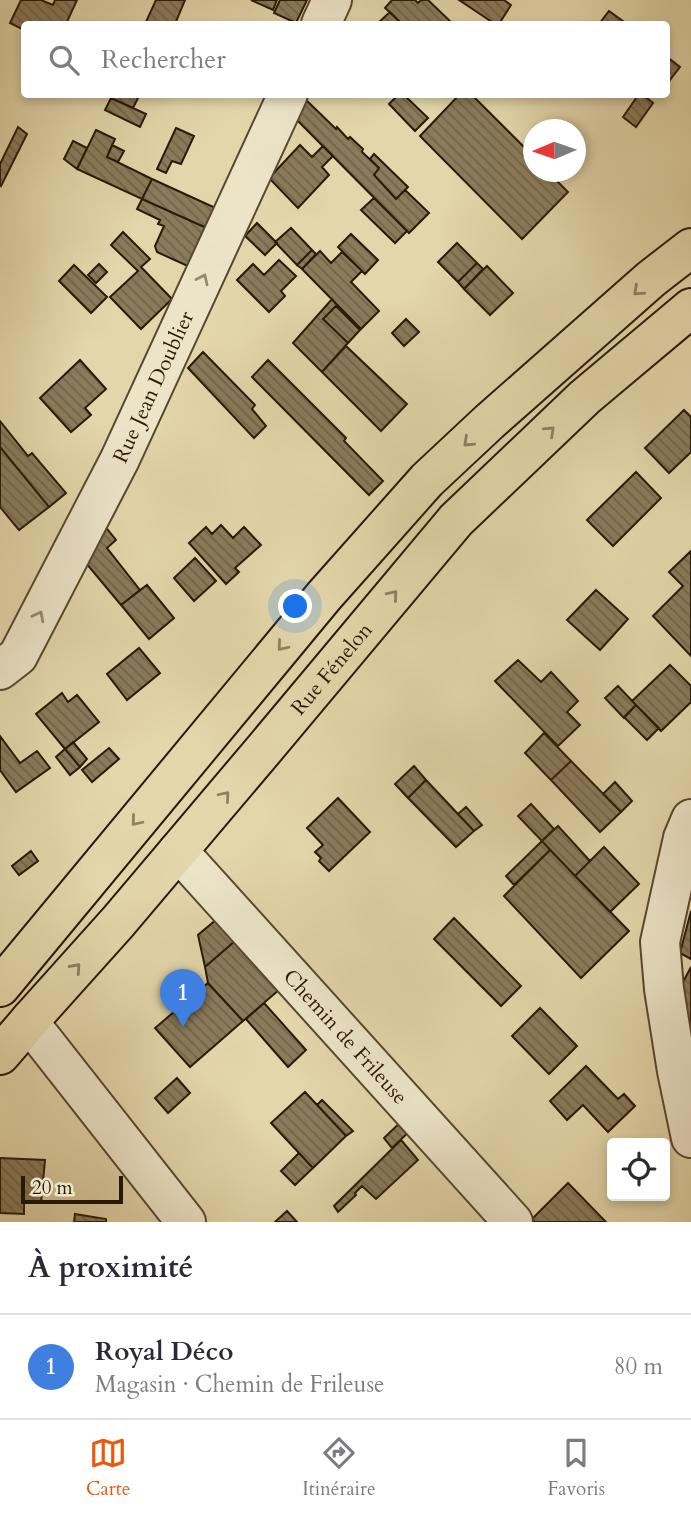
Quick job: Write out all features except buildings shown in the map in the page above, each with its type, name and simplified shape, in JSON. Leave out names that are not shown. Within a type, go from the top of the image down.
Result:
[{"type":"main road","points":[[0,987],[324,596],[427,480],[640,288],[691,248]]},
{"type":"main road","name":"Rue Fénelon","points":[[0,1055],[118,922],[456,520],[585,397],[691,309]]},
{"type":"street","points":[[322,21],[332,0]]},
{"type":"street","name":"Rue Jean Doublier","points":[[0,670],[18,656],[120,459],[286,98]]},
{"type":"street","points":[[691,819],[683,838],[660,942],[664,989],[691,1139]]},
{"type":"street","name":"Chemin de Frileuse","points":[[178,851],[513,1222]]},
{"type":"street","points":[[31,1019],[43,1041],[186,1222]]},
{"type":"place","name":"Royal Déco","points":[[183,1027]]}]
